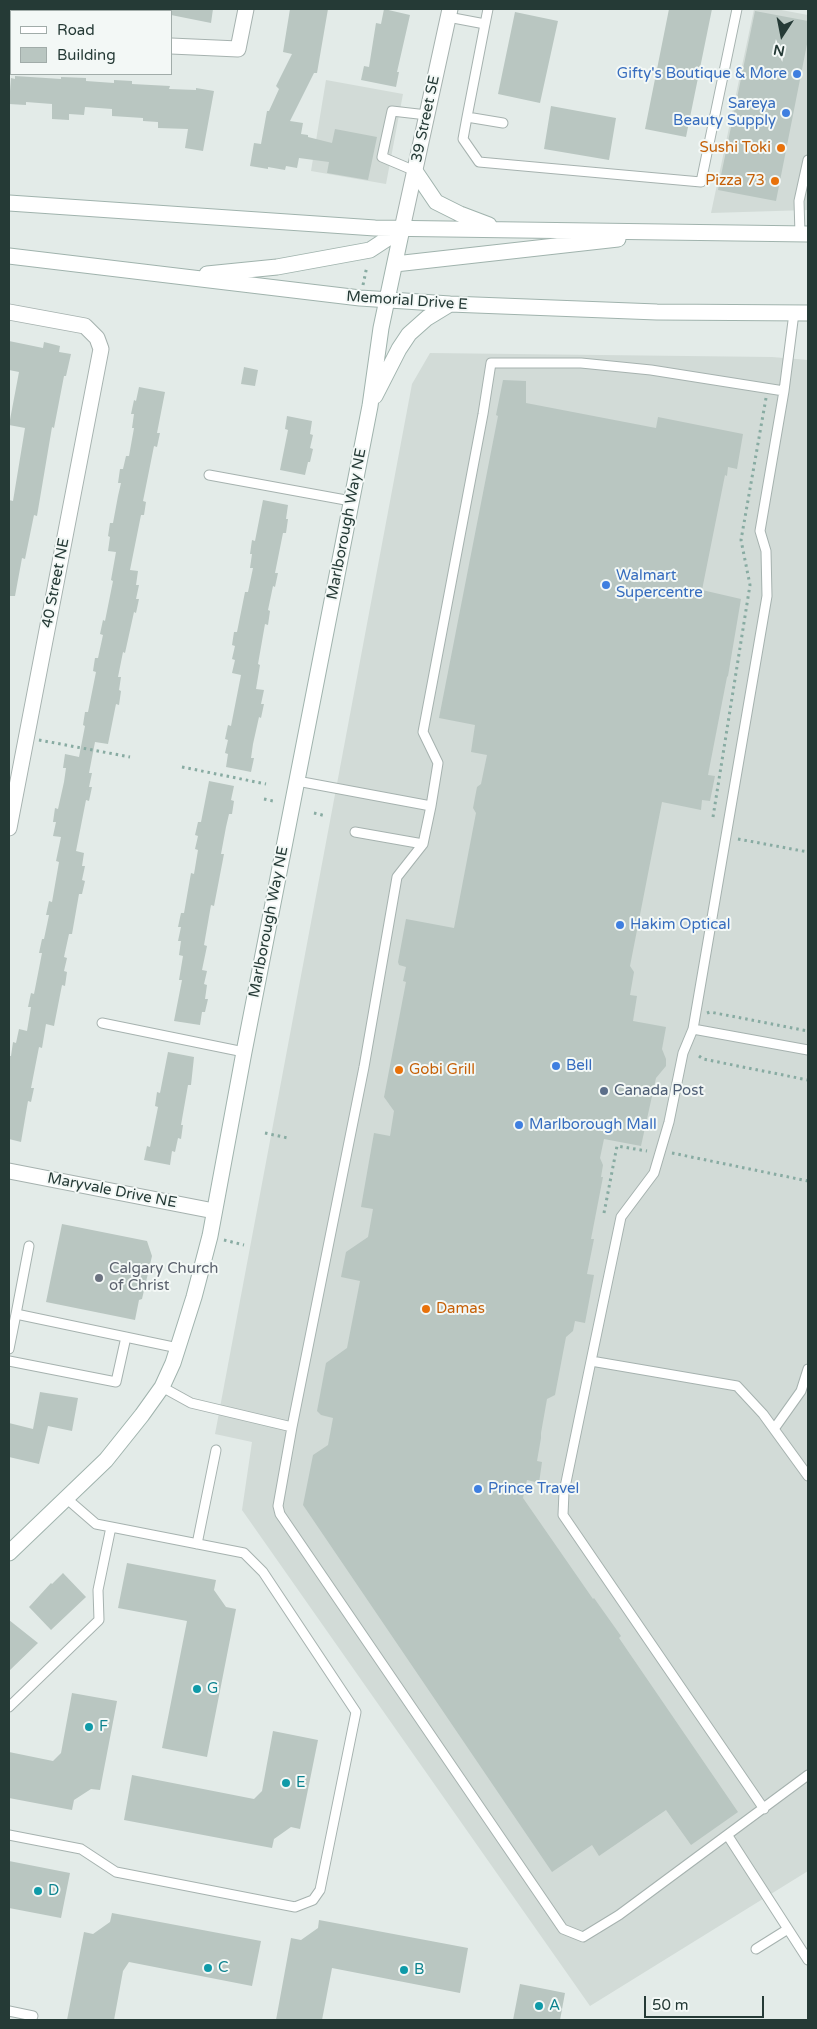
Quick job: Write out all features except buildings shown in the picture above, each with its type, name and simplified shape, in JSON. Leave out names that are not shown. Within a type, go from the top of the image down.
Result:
[{"type":"street","points":[[172,46],[238,50],[246,9]]},
{"type":"street","name":"39 Street SE","points":[[402,229],[449,13]]},
{"type":"street","points":[[415,171],[436,202],[498,229]]},
{"type":"street","points":[[9,203],[402,229],[804,234]]},
{"type":"street","points":[[176,277],[277,268],[370,250],[402,229]]},
{"type":"street","name":"Marlborough Way NE","points":[[9,1553],[106,1460],[162,1387],[178,1348],[194,1297],[214,1211],[370,406],[381,328],[402,229]]},
{"type":"street","points":[[395,264],[682,232]]},
{"type":"street","name":"Memorial Drive E","points":[[9,256],[360,298],[450,304],[657,312],[801,313]]},
{"type":"street","points":[[370,406],[399,349],[409,334],[427,318],[450,304]]},
{"type":"street","name":"40 Street NE","points":[[9,312],[85,326],[97,338],[101,349],[26,737],[14,770],[9,828]]},
{"type":"street","name":"Maryvale Drive NE","points":[[9,1171],[214,1211]]},
{"type":"lane","points":[[488,9],[463,139],[479,162],[701,182],[737,9]]},
{"type":"lane","points":[[449,13],[485,24]]},
{"type":"lane","points":[[415,171],[382,157],[392,111],[427,114]]},
{"type":"lane","points":[[467,117],[503,123]]},
{"type":"lane","points":[[804,234],[799,202],[808,166]]},
{"type":"lane","points":[[764,1809],[563,1515],[564,1492],[621,1217],[654,1173],[669,1122],[683,1053],[694,1029],[768,596],[766,551],[760,531],[784,391],[801,313]]},
{"type":"lane","points":[[784,391],[616,366],[581,363],[491,363],[484,414],[423,732],[438,763],[431,806],[423,844],[397,877],[364,1068],[278,1506],[280,1514],[563,1929],[583,1937],[625,1911],[808,1775]]},
{"type":"lane","points":[[209,475],[351,501]]},
{"type":"lane","points":[[297,781],[431,806]]},
{"type":"lane","points":[[355,832],[423,844]]},
{"type":"lane","points":[[102,1023],[244,1052]]},
{"type":"lane","points":[[694,1029],[808,1050]]},
{"type":"lane","points":[[9,1349],[29,1246]]},
{"type":"lane","points":[[16,1314],[178,1348]]},
{"type":"lane","points":[[9,1361],[116,1382],[126,1337]]},
{"type":"lane","points":[[591,1361],[738,1386],[774,1429],[808,1476]]},
{"type":"lane","points":[[774,1429],[802,1391],[808,1369]]},
{"type":"lane","points":[[162,1387],[191,1403],[235,1415],[292,1427]]},
{"type":"lane","points":[[197,1544],[216,1450]]},
{"type":"lane","points":[[9,1836],[81,1849],[116,1872],[295,1908],[313,1900],[320,1890],[356,1712],[263,1572],[244,1553],[96,1524],[66,1498]]},
{"type":"lane","points":[[9,1707],[99,1620],[98,1590],[110,1527]]},
{"type":"lane","points":[[728,1836],[808,1960]]},
{"type":"lane","points":[[756,1949],[788,1929]]},
{"type":"lane","points":[[9,2011],[33,2016]]},
{"type":"path","points":[[362,288],[367,266]]},
{"type":"path","points":[[713,816],[750,585],[741,540],[767,389]]},
{"type":"path","points":[[26,737],[130,757]]},
{"type":"path","points":[[182,767],[266,784]]},
{"type":"path","points":[[264,799],[274,801]]},
{"type":"path","points":[[314,814],[326,816]]},
{"type":"path","points":[[726,836],[808,852]]},
{"type":"path","points":[[706,1014],[710,1012],[808,1031]]},
{"type":"path","points":[[699,1056],[703,1059],[808,1080]]},
{"type":"path","points":[[265,1133],[288,1138]]},
{"type":"path","points":[[604,1213],[617,1146],[647,1151]]},
{"type":"path","points":[[672,1153],[808,1181]]},
{"type":"path","points":[[224,1240],[244,1245]]},
{"type":"shaded area","points":[[754,9],[776,9],[808,15],[808,210],[711,213]]},
{"type":"shaded area","points":[[326,80],[403,94],[386,184],[311,171]]},
{"type":"shaded area","points":[[430,353],[772,357],[808,360],[808,1871],[590,2006],[242,1510],[252,1442],[215,1434],[412,384]]},
{"type":"place","name":"Gifty's Boutique & More","points":[[797,74]]},
{"type":"place","name":"Sareya Beauty Supply","points":[[786,113]]},
{"type":"place","name":"Sushi Toki","points":[[781,148]]},
{"type":"place","name":"Pizza 73","points":[[775,181]]},
{"type":"place","name":"Walmart Supercentre","points":[[606,585]]},
{"type":"place","name":"Hakim Optical","points":[[620,925]]},
{"type":"place","name":"Bell","points":[[556,1066]]},
{"type":"place","name":"Gobi Grill","points":[[399,1070]]},
{"type":"place","name":"Canada Post","points":[[604,1091]]},
{"type":"place","name":"Marlborough Mall","points":[[519,1125]]},
{"type":"place","name":"Calgary Church of Christ","points":[[99,1278]]},
{"type":"place","name":"Damas","points":[[426,1309]]},
{"type":"place","name":"Prince Travel","points":[[478,1489]]},
{"type":"place","name":"G","points":[[197,1689]]},
{"type":"place","name":"F","points":[[89,1727]]},
{"type":"place","name":"E","points":[[286,1783]]},
{"type":"place","name":"D","points":[[38,1891]]},
{"type":"place","name":"C","points":[[208,1968]]},
{"type":"place","name":"B","points":[[404,1970]]},
{"type":"place","name":"A","points":[[539,2006]]}]
